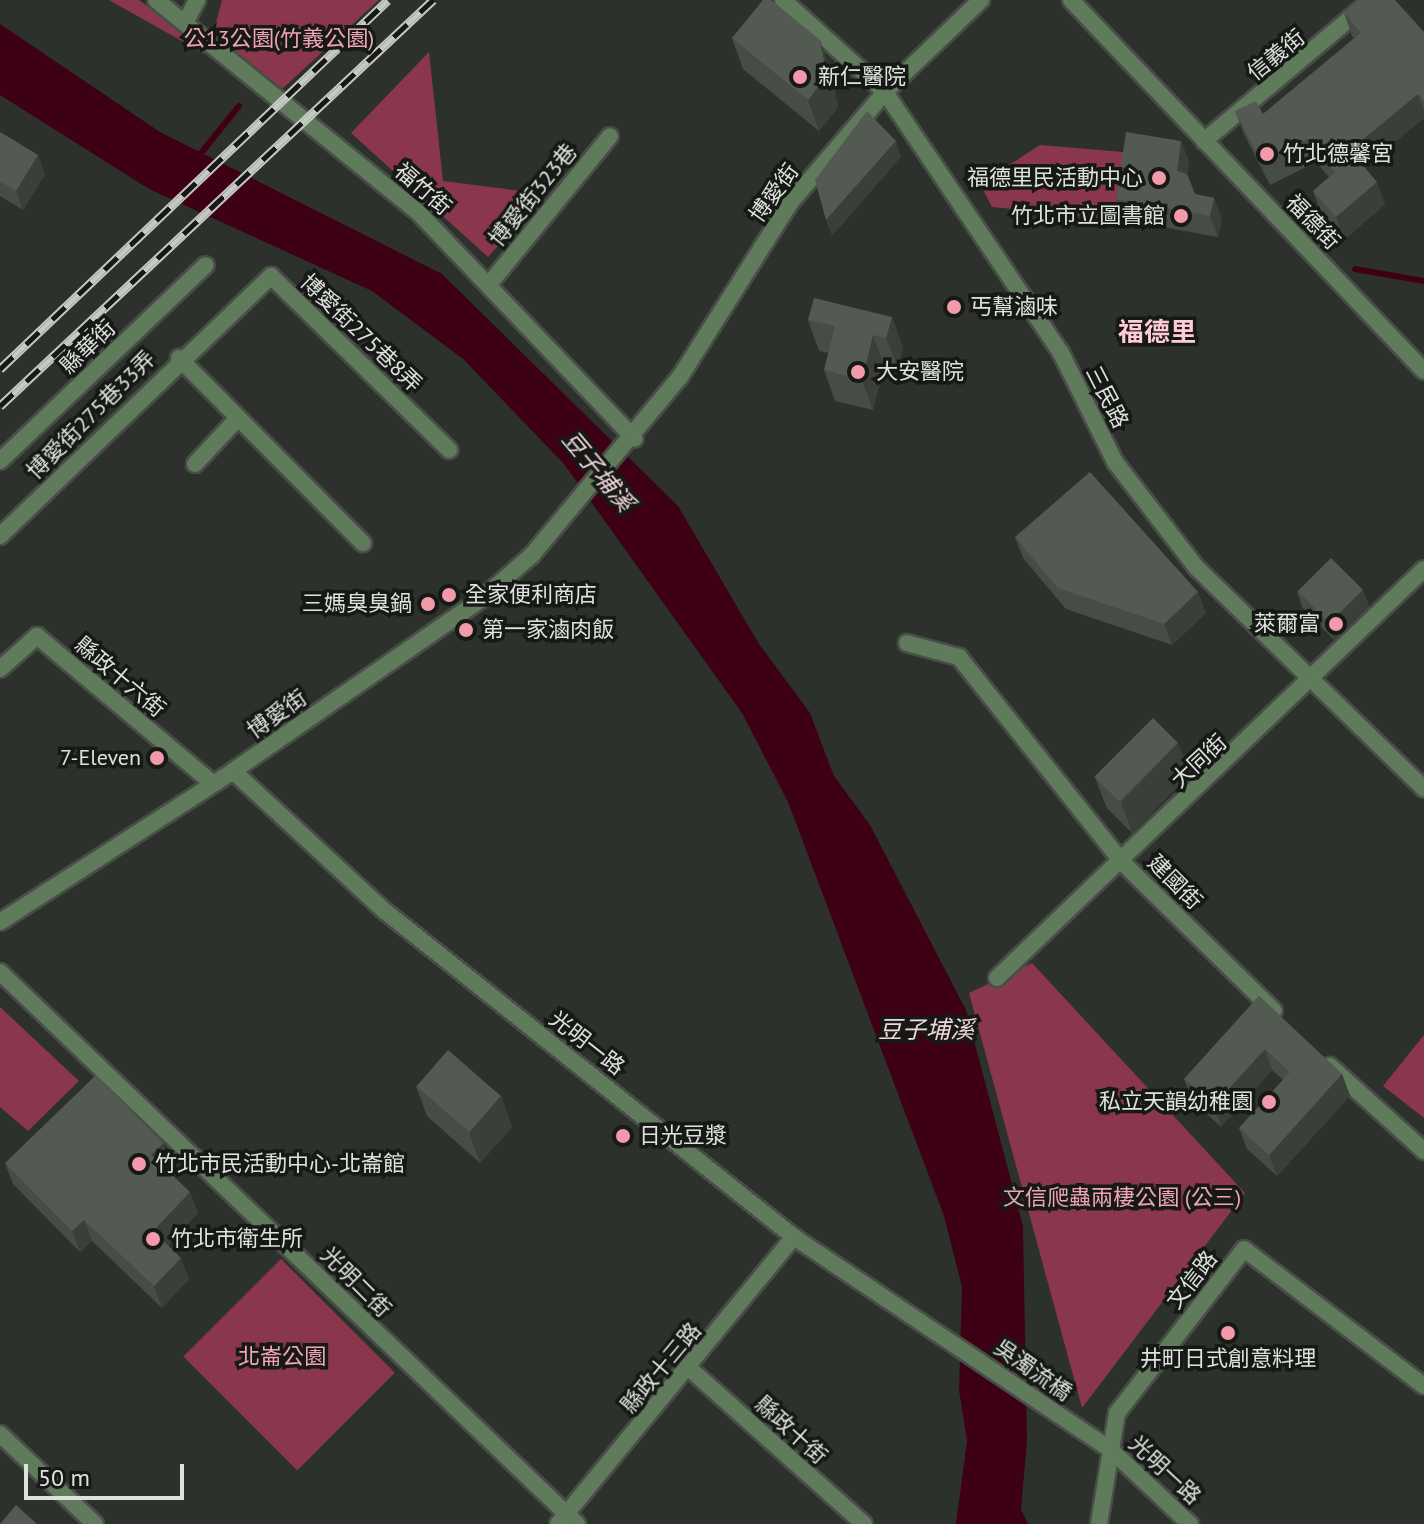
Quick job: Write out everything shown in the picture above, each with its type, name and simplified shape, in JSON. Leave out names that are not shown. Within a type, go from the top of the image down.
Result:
[{"type":"street","name":"福竹街","points":[[156,0],[186,21],[491,282],[635,439]]},
{"type":"street","points":[[186,21],[197,0]]},
{"type":"street","name":"三民路","points":[[783,0],[885,92],[1061,353],[1115,462],[1196,567],[1424,789]]},
{"type":"street","name":"博愛街","points":[[0,922],[233,771],[484,597],[564,522],[635,439],[790,203],[885,92],[981,0]]},
{"type":"street","name":"福德街","points":[[1071,0],[1424,371]]},
{"type":"street","name":"信義街","points":[[1204,141],[1372,0]]},
{"type":"street","name":"博愛街323巷","points":[[491,282],[610,136]]},
{"type":"street","name":"縣華街","points":[[0,461],[206,265]]},
{"type":"street","name":"博愛街275巷8弄","points":[[204,333],[271,276],[449,450]]},
{"type":"street","name":"博愛街275巷33弄","points":[[0,536],[204,333]]},
{"type":"street","name":"博愛街275巷33弄","points":[[179,358],[363,543]]},
{"type":"street","points":[[195,464],[238,418]]},
{"type":"street","name":"大同街","points":[[997,978],[1314,680],[1424,569]]},
{"type":"street","name":"縣政十六街","points":[[0,669],[37,636],[212,783]]},
{"type":"street","name":"建國街","points":[[907,643],[959,657],[1121,861],[1283,1020]]},
{"type":"street","name":"光明一路","points":[[233,771],[386,912],[794,1237],[932,1327]]},
{"type":"street","name":"光明二街","points":[[0,972],[567,1520]]},
{"type":"street","points":[[1316,1052],[1424,1151]]},
{"type":"street","name":"縣政十三路","points":[[567,1520],[794,1237]]},
{"type":"street","name":"文信路","points":[[1110,1449],[1117,1413],[1244,1249],[1424,1386]]},
{"type":"street","name":"吳濁流橋","points":[[932,1327],[1110,1449]]},
{"type":"street","name":"縣政十街","points":[[690,1369],[864,1524]]},
{"type":"street","points":[[0,1434],[95,1524]]},
{"type":"street","points":[[1099,1524],[1110,1449]]},
{"type":"street","name":"光明一路","points":[[1110,1449],[1190,1524]]},
{"type":"green space","points":[[109,0],[139,0],[235,71]]},
{"type":"green space","name":"公13公園(竹義公園)","points":[[222,0],[379,0],[282,89],[212,38]]},
{"type":"green space","points":[[429,52],[443,181],[545,194],[488,257],[351,133]]},
{"type":"green space","points":[[1040,145],[1134,153],[1123,220],[992,207],[972,169],[1009,165]]},
{"type":"green space","name":"文信爬蟲兩棲公園 (公三)","points":[[1032,963],[1245,1193],[1082,1408],[969,993]]},
{"type":"green space","points":[[0,1007],[79,1081],[28,1131],[0,1107]]},
{"type":"green space","points":[[1424,1035],[1424,1118],[1383,1086]]},
{"type":"green space","name":"北崙公園","points":[[281,1259],[395,1373],[297,1470],[183,1357]]},
{"type":"water","name":"豆子埔溪","points":[[0,24],[160,132],[442,274],[678,506],[759,644],[810,713],[834,776],[870,825],[966,1010],[1023,1226],[1027,1441],[1021,1509],[1028,1524],[956,1524],[967,1441],[959,1390],[962,1287],[944,1216],[788,802],[742,713],[564,464],[463,359],[372,291],[149,189],[0,95]]},
{"type":"building","points":[[763,0],[771,0],[820,40],[827,76],[808,100],[732,38]]},
{"type":"building","points":[[1359,0],[1395,0],[1424,32],[1424,101],[1418,94],[1350,150],[1377,182],[1336,217],[1313,191],[1335,172],[1307,139],[1262,163],[1235,111],[1256,101],[1263,114],[1361,33],[1344,13]]},
{"type":"building","points":[[867,111],[896,141],[826,220],[815,180]]},
{"type":"building","points":[[0,132],[38,155],[16,191],[0,181]]},
{"type":"building","points":[[1126,132],[1181,141],[1177,171],[1187,174],[1195,194],[1214,198],[1210,216],[1116,199]]},
{"type":"building","points":[[814,298],[892,317],[886,338],[873,335],[862,380],[824,370],[835,326],[808,320]]},
{"type":"building","points":[[1090,472],[1198,592],[1164,624],[1058,588],[1015,537]]},
{"type":"building","points":[[1331,558],[1363,590],[1330,623],[1298,591]]},
{"type":"building","points":[[1153,718],[1178,743],[1119,801],[1094,777]]},
{"type":"building","points":[[1259,996],[1342,1074],[1269,1155],[1239,1128],[1290,1072],[1265,1049],[1214,1105],[1184,1079]]},
{"type":"building","points":[[448,1050],[501,1096],[469,1132],[417,1086]]},
{"type":"building","points":[[96,1075],[163,1143],[151,1155],[190,1192],[153,1231],[181,1258],[154,1286],[84,1220],[72,1231],[5,1163]]},
{"type":"building","points":[[16,1505],[37,1524],[0,1524]]},
{"type":"waterway","points":[[197,158],[239,106]]},
{"type":"waterway","points":[[1355,269],[1424,281]]},
{"type":"railway","points":[[0,369],[388,0]]},
{"type":"railway","points":[[0,406],[433,0]]},
{"type":"place","name":"新仁醫院","points":[[800,77]]},
{"type":"place","name":"竹北德馨宮","points":[[1267,154]]},
{"type":"place","name":"福德里民活動中心","points":[[1159,178]]},
{"type":"place","name":"竹北市立圖書館","points":[[1181,216]]},
{"type":"place","name":"丐幫滷味","points":[[954,307]]},
{"type":"place","name":"大安醫院","points":[[858,372]]},
{"type":"place","name":"全家便利商店","points":[[449,595]]},
{"type":"place","name":"三媽臭臭鍋","points":[[428,604]]},
{"type":"place","name":"萊爾富","points":[[1336,624]]},
{"type":"place","name":"第一家滷肉飯","points":[[466,630]]},
{"type":"place","name":"7-Eleven","points":[[157,758]]},
{"type":"place","name":"私立天韻幼稚園","points":[[1269,1102]]},
{"type":"place","name":"日光豆漿","points":[[623,1136]]},
{"type":"place","name":"竹北市民活動中心-北崙館","points":[[139,1164]]},
{"type":"place","name":"竹北市衛生所","points":[[153,1239]]},
{"type":"place","name":"井町日式創意料理","points":[[1228,1333]]},
{"type":"district","name":"福德里","points":[[1157,332]]}]
